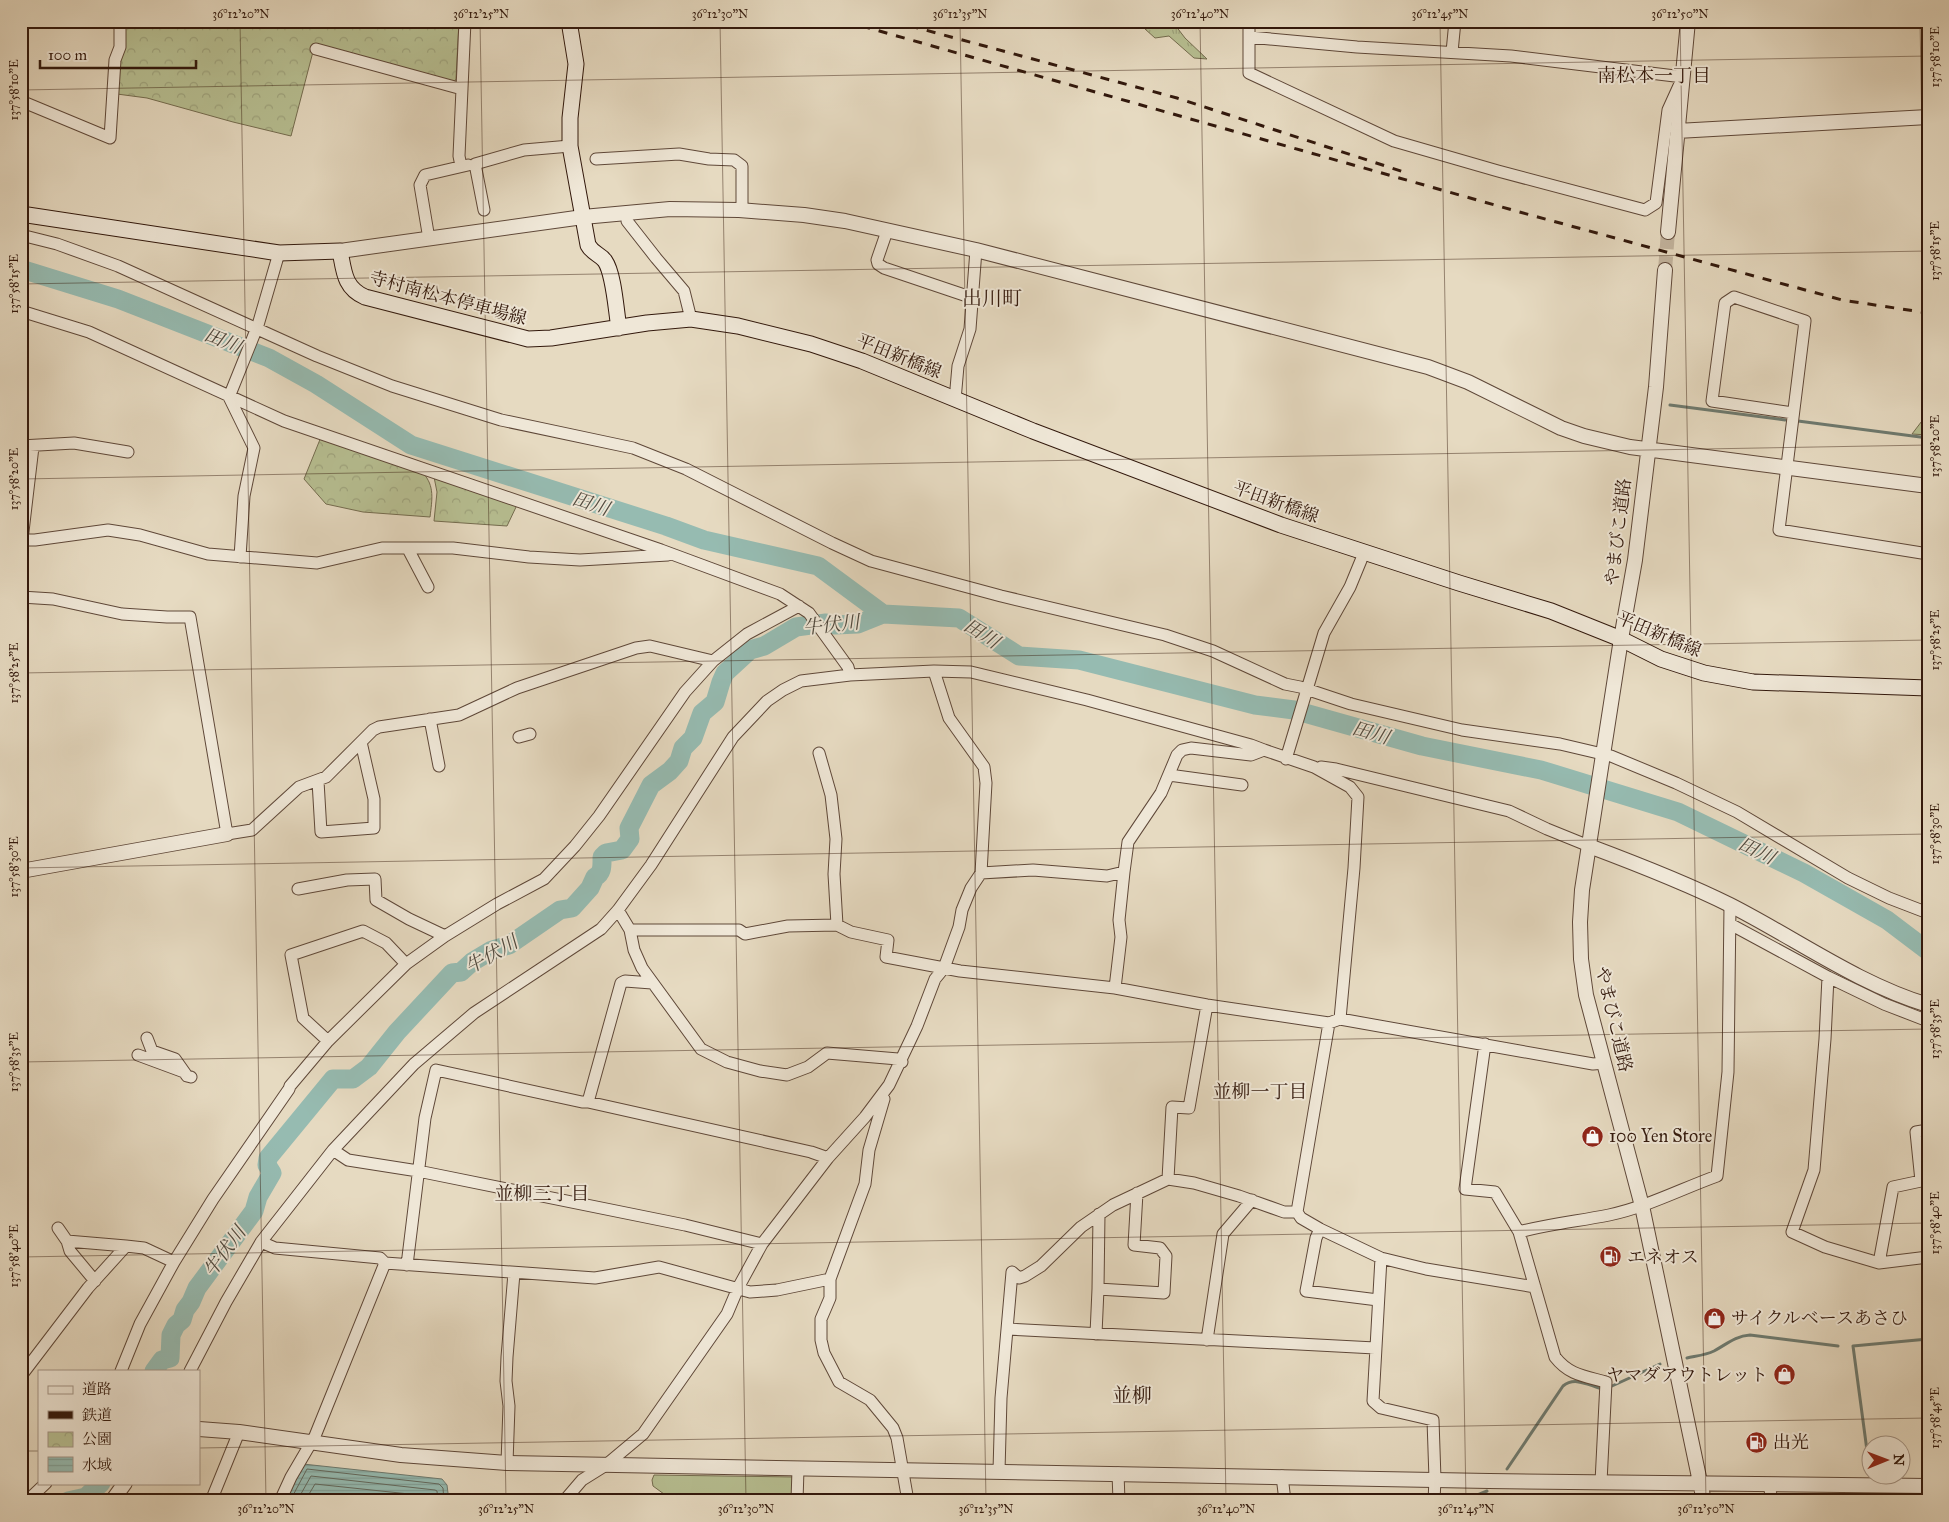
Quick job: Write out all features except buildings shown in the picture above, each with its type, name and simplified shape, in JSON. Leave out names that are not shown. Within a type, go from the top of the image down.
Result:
[{"type":"main road","points":[[569,21],[576,64],[570,118],[570,146],[588,245],[592,252],[604,260],[610,274],[619,328]]},
{"type":"main road","points":[[21,214],[279,253],[340,251]]},
{"type":"main road","points":[[21,220],[40,217]]},
{"type":"main road","name":"寺村南松本停車場線","points":[[340,251],[348,284],[354,292],[365,297],[528,339],[551,338],[619,328]]},
{"type":"main road","name":"平田新橋線","points":[[619,328],[691,319],[738,326],[834,350],[956,400],[1281,525],[1550,611],[1621,639],[1661,659],[1704,673],[1752,682],[1928,688]]},
{"type":"street","points":[[21,101],[110,138],[115,60],[120,47],[120,21]]},
{"type":"street","points":[[461,166],[459,156],[465,21]]},
{"type":"street","points":[[1249,21],[1249,73],[1394,141],[1645,210],[1656,203],[1668,110],[1683,77]]},
{"type":"street","points":[[1452,52],[1455,21]]},
{"type":"street","points":[[1668,232],[1688,21]]},
{"type":"street","points":[[1249,37],[1357,47],[1511,56],[1683,77]]},
{"type":"street","points":[[316,49],[462,89]]},
{"type":"street","points":[[1677,131],[1928,117]]},
{"type":"street","points":[[429,239],[420,185],[425,175],[475,164],[524,150],[570,146]]},
{"type":"street","points":[[596,159],[679,154],[709,160],[734,160],[742,166],[742,211]]},
{"type":"street","points":[[475,164],[484,210]]},
{"type":"street","points":[[340,251],[583,217],[670,209],[804,215],[844,221],[976,250],[1428,367],[1468,382],[1561,428],[1606,442],[1928,486]]},
{"type":"street","points":[[626,221],[684,291],[691,319]]},
{"type":"street","points":[[887,231],[877,260],[878,264],[884,268],[973,298]]},
{"type":"street","points":[[21,236],[58,244],[118,266],[255,331],[392,386],[502,420],[633,448],[686,469],[832,544],[871,561],[1000,596],[1165,635],[1213,651],[1285,684],[1351,704],[1462,730],[1560,744],[1603,756],[1676,783],[1737,812],[1848,878],[1889,898],[1928,913]]},
{"type":"street","points":[[956,400],[958,366],[970,328],[976,250]]},
{"type":"street","points":[[240,558],[244,496],[254,448],[229,395],[255,331],[279,253]]},
{"type":"street","name":"やまびこ道路","points":[[1665,270],[1656,386],[1635,560],[1582,890],[1580,922],[1581,959],[1586,995],[1642,1206],[1704,1501]]},
{"type":"street","points":[[1793,413],[1712,401],[1725,303],[1734,297],[1805,321],[1780,530],[1928,554]]},
{"type":"street","points":[[21,311],[89,332],[284,421],[674,555],[780,594],[809,613],[848,666],[849,673]]},
{"type":"street","points":[[128,452],[74,443],[27,446],[21,540],[35,540],[108,530],[140,535],[208,554],[317,563],[382,548],[453,548],[529,557],[580,560],[674,555]]},
{"type":"street","points":[[408,549],[428,587]]},
{"type":"street","points":[[1287,756],[1324,633],[1350,587],[1364,553]]},
{"type":"street","points":[[21,597],[54,599],[122,614],[190,617],[227,834]]},
{"type":"street","points":[[121,1370],[140,1324],[212,1199],[290,1086],[328,1041],[406,964],[445,936],[497,904],[544,879],[571,852],[685,692],[713,661],[746,634],[799,606]]},
{"type":"street","points":[[21,871],[252,830],[299,787],[326,777],[373,730],[379,727],[459,715],[517,688],[636,648],[650,646],[713,661]]},
{"type":"street","points":[[564,1501],[582,1480],[606,1465],[643,1434],[727,1314],[738,1288],[762,1244],[828,1158],[865,1117],[889,1085],[902,1062],[935,979],[944,968],[959,927],[962,910],[971,888],[981,873],[986,783],[984,768],[949,718],[934,671]]},
{"type":"street","points":[[191,1370],[226,1302],[261,1242],[334,1150],[414,1064],[474,1013],[601,929],[618,910],[651,866],[734,737],[767,701],[801,681],[849,673],[934,671],[972,672],[988,675],[1145,715],[1287,756],[1314,767],[1350,787],[1358,796],[1354,868],[1340,1019]]},
{"type":"street","points":[[430,720],[439,766]]},
{"type":"street","points":[[318,781],[321,832],[374,828],[374,799],[362,742]]},
{"type":"street","points":[[1114,988],[1121,937],[1119,920],[1128,842],[1161,793],[1177,755],[1182,750],[1191,748],[1251,755],[1264,750]]},
{"type":"street","points":[[819,753],[831,795],[836,839],[834,874],[837,925]]},
{"type":"street","points":[[1314,767],[1336,769],[1509,811],[1547,829],[1590,840],[1730,906],[1828,960],[1883,987],[1928,1005]]},
{"type":"street","points":[[1169,775],[1242,785]]},
{"type":"street","points":[[981,873],[1033,870],[1107,876],[1124,872]]},
{"type":"street","points":[[298,889],[347,880],[375,879],[376,900],[409,919],[445,936]]},
{"type":"street","points":[[1518,1232],[1552,1224],[1609,1215],[1642,1206],[1717,1176],[1728,1072],[1730,906]]},
{"type":"street","points":[[618,910],[630,930],[634,950],[652,984],[701,1049],[727,1062],[760,1071],[787,1075],[808,1067],[828,1053],[898,1059],[902,1062]]},
{"type":"street","points":[[1730,924],[1828,977],[1884,1004],[1928,1021]]},
{"type":"street","points":[[630,930],[739,930],[745,934],[788,926],[837,925],[851,932],[888,940],[886,957],[960,972],[1114,988],[1206,1005],[1329,1023],[1340,1019],[1593,1064],[1605,1063]]},
{"type":"street","points":[[328,1041],[303,1018],[290,955],[363,931],[386,943],[406,964]]},
{"type":"street","points":[[1828,977],[1814,1170],[1792,1232],[1825,1247],[1880,1263],[1928,1256]]},
{"type":"street","points":[[588,1102],[621,983],[625,981],[652,984]]},
{"type":"street","points":[[1168,1179],[1172,1107],[1189,1108],[1206,1005]]},
{"type":"street","points":[[1329,1023],[1297,1212],[1301,1218],[1381,1258],[1426,1269],[1535,1286]]},
{"type":"street","points":[[138,1055],[187,1074],[175,1059],[152,1051],[147,1038]]},
{"type":"street","points":[[1485,1044],[1466,1189],[1495,1192],[1518,1232],[1555,1357],[1570,1372],[1606,1382],[1601,1482]]},
{"type":"street","points":[[407,1265],[425,1118],[436,1070],[811,1152],[828,1158]]},
{"type":"street","points":[[889,1085],[876,1119],[869,1150],[865,1184],[830,1279],[830,1298],[821,1319],[824,1353],[840,1382],[870,1400],[893,1428],[897,1438],[908,1501]]},
{"type":"street","points":[[1880,1263],[1893,1187],[1924,1181],[1916,1132],[1928,1130]]},
{"type":"street","points":[[334,1150],[348,1160],[418,1171],[685,1225],[762,1244]]},
{"type":"street","points":[[999,1471],[1001,1398],[1012,1272],[1019,1278],[1025,1276],[1041,1266],[1081,1227],[1099,1214],[1113,1205],[1168,1179],[1194,1183],[1252,1200],[1284,1212],[1297,1212]]},
{"type":"street","points":[[1098,1289],[1164,1293],[1166,1256],[1160,1248],[1134,1245],[1138,1193]]},
{"type":"street","points":[[1207,1340],[1224,1234],[1252,1200]]},
{"type":"street","points":[[1096,1334],[1099,1214]]},
{"type":"street","points":[[58,1228],[67,1240],[70,1250],[95,1281]]},
{"type":"street","points":[[1320,1229],[1316,1238],[1306,1291],[1378,1300]]},
{"type":"street","points":[[67,1240],[144,1248],[174,1262]]},
{"type":"street","points":[[261,1242],[275,1248],[380,1258],[385,1263],[514,1273],[595,1278],[659,1267],[750,1292],[777,1290],[830,1279]]},
{"type":"street","points":[[21,1376],[95,1281],[126,1246]]},
{"type":"street","points":[[1381,1258],[1373,1401],[1381,1408],[1433,1420],[1436,1479],[1434,1501]]},
{"type":"street","points":[[280,1501],[291,1477],[312,1442],[385,1263]]},
{"type":"street","points":[[507,1463],[509,1406],[506,1381],[514,1273]]},
{"type":"street","points":[[1008,1329],[1375,1348]]},
{"type":"street","points":[[200,1429],[239,1432],[401,1456],[507,1463],[1700,1484],[1928,1486]]},
{"type":"street","points":[[211,1501],[239,1432]]},
{"type":"street","points":[[798,1468],[798,1501]]},
{"type":"street","points":[[1118,1473],[1119,1501]]},
{"type":"street","points":[[1282,1476],[1285,1501]]},
{"type":"street","points":[[27,1501],[45,1484]]},
{"type":"street","points":[[112,1500],[124,1484]]},
{"type":"street","points":[[1769,1484],[1772,1501]]},
{"type":"green space","points":[[123,21],[459,21],[456,79],[454,82],[315,44],[291,136],[147,98],[117,94]]},
{"type":"green space","points":[[1143,21],[1172,21],[1185,38],[1207,59],[1194,58],[1169,36],[1155,38],[1145,29]]},
{"type":"green space","points":[[1928,413],[1928,435],[1912,434]]},
{"type":"green space","points":[[321,437],[423,473],[431,488],[430,517],[363,512],[326,504],[304,479]]},
{"type":"green space","points":[[434,477],[517,505],[507,526],[434,521],[437,492]]},
{"type":"green space","points":[[654,1475],[795,1477],[794,1501],[669,1501],[668,1497],[653,1486],[652,1480]]},
{"type":"water","points":[[303,1464],[442,1479],[447,1485],[449,1501],[285,1501]]},
{"type":"waterway","name":"田川","points":[[21,269],[118,299],[269,358],[316,384],[411,445],[666,526],[704,540],[818,566],[883,614],[959,618],[1019,656],[1079,660],[1255,705],[1294,710],[1422,746],[1541,770],[1678,812],[1804,873],[1887,920],[1928,951]]},
{"type":"waterway","points":[[1670,405],[1785,420]]},
{"type":"waterway","points":[[1798,421],[1928,438]]},
{"type":"waterway","name":"牛伏川","points":[[155,1370],[162,1360],[170,1358],[171,1335],[176,1325],[182,1320],[185,1310],[197,1288],[254,1211],[258,1197],[272,1173],[267,1165],[268,1158],[333,1079],[353,1079],[369,1067],[397,1032],[452,973],[461,972],[472,962],[492,950],[509,945],[560,910],[572,908],[590,888],[602,868],[602,857],[606,853],[622,850],[630,839],[629,828],[651,785],[670,771],[679,761],[683,748],[693,738],[702,713],[715,702],[725,673],[750,650],[764,646],[796,627],[826,623],[835,625],[858,624],[883,614]]},
{"type":"waterway","points":[[1687,1358],[1711,1352],[1735,1339],[1750,1335],[1838,1346]]},
{"type":"waterway","points":[[1865,1434],[1853,1346],[1928,1339]]},
{"type":"waterway","points":[[1612,1386],[1660,1364]]},
{"type":"waterway","points":[[1507,1469],[1563,1386],[1567,1383],[1576,1382],[1599,1388]]},
{"type":"waterway","name":"牛伏川","points":[[68,1501],[86,1497],[100,1484]]},
{"type":"waterway","points":[[1463,1501],[1487,1491]]},
{"type":"waterway","points":[[1871,1501],[1872,1496]]},
{"type":"waterway","points":[[1442,1501],[1454,1501]]},
{"type":"tunnel","points":[[1665,270],[1668,232]]},
{"type":"railway","points":[[844,21],[1516,211],[1842,300],[1928,313]]},
{"type":"railway","points":[[892,21],[1177,98],[1407,173]]},
{"type":"place","name":"100 Yen Store","points":[[1593,1136]]},
{"type":"place","name":"エネオス","points":[[1611,1257]]},
{"type":"place","name":"サイクルベースあさひ","points":[[1715,1318]]},
{"type":"place","name":"ヤマダアウトレット","points":[[1784,1375]]},
{"type":"place","name":"出光","points":[[1757,1442]]},
{"type":"district","name":"南松本一丁目","points":[[1654,75]]},
{"type":"district","name":"出川町","points":[[992,298]]},
{"type":"district","name":"並柳一丁目","points":[[1260,1091]]},
{"type":"district","name":"並柳三丁目","points":[[542,1193]]},
{"type":"district","name":"並柳","points":[[1132,1395]]}]
